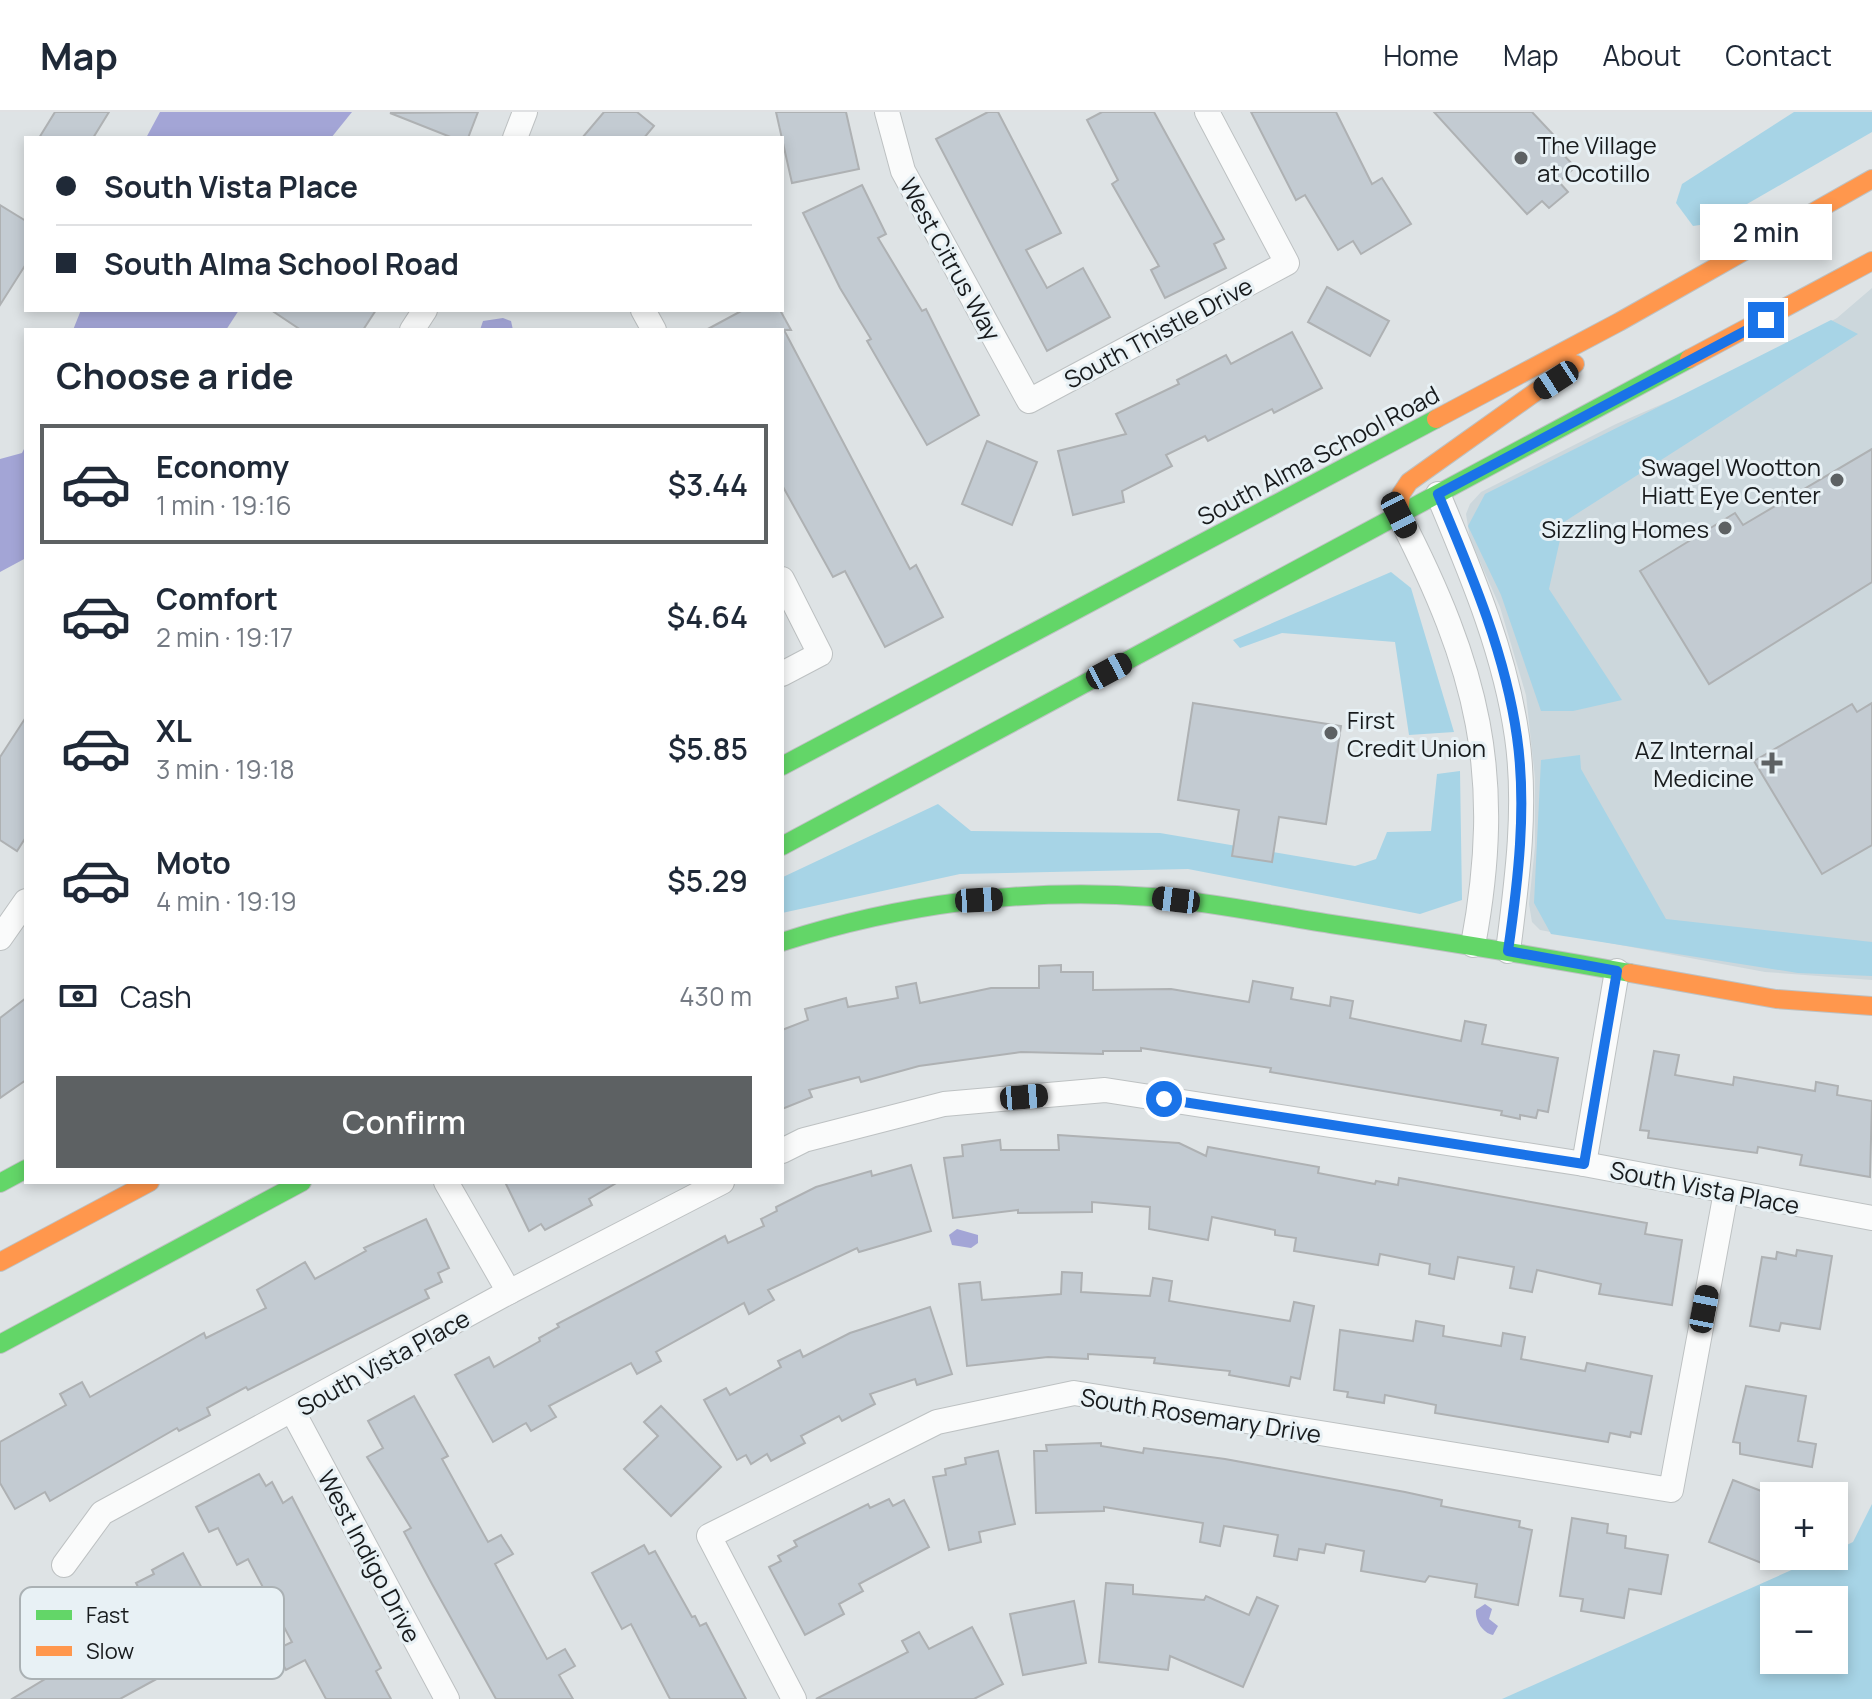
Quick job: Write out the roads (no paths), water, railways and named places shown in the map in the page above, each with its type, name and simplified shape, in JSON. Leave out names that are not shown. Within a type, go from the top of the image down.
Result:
[{"type":"main road","name":"South Alma School Road","points":[[784,765],[1619,322],[1872,179]]},
{"type":"main road","points":[[784,845],[1872,261]]},
{"type":"main road","points":[[1399,515],[1401,494],[1409,482],[1458,444],[1556,380],[1619,322]]},
{"type":"main road","points":[[784,941],[853,919],[907,908],[979,900],[1094,895],[1224,905],[1776,999],[1872,1006]]},
{"type":"main road","points":[[0,1183],[24,1170]]},
{"type":"main road","points":[[0,1262],[146,1184]]},
{"type":"main road","points":[[0,1344],[298,1184]]},
{"type":"street","points":[[516,136],[525,112]]},
{"type":"street","name":"West Citrus Way","points":[[887,112],[903,171],[1029,401]]},
{"type":"street","name":"South Thistle Drive","points":[[1029,401],[1287,263],[1207,112]]},
{"type":"street","points":[[1438,494],[1494,635],[1518,740],[1518,865],[1508,951]]},
{"type":"street","points":[[1399,515],[1450,625],[1483,742],[1488,848],[1473,945]]},
{"type":"street","points":[[784,583],[820,654],[784,673]]},
{"type":"street","points":[[0,938],[24,904]]},
{"type":"street","points":[[1584,1164],[1617,971]]},
{"type":"street","name":"South Vista Place","points":[[784,1150],[804,1140],[944,1104],[1105,1090],[1584,1164],[1872,1218]]},
{"type":"street","points":[[447,1184],[509,1292]]},
{"type":"street","name":"South Vista Place","points":[[64,1565],[102,1513],[509,1292],[718,1184]]},
{"type":"street","name":"South Rosemary Drive","points":[[794,1699],[709,1536],[937,1422],[1074,1393],[1671,1490],[1726,1192]]},
{"type":"street","name":"West Indigo Drive","points":[[293,1412],[447,1699]]},
{"type":"place","name":"The Village at Ocotillo","points":[[1521,158]]},
{"type":"place","name":"Swagel Wootton Hiatt Eye Center","points":[[1837,480]]},
{"type":"place","name":"Sizzling Homes","points":[[1725,528]]},
{"type":"place","name":"First Credit Union","points":[[1331,733]]},
{"type":"place","name":"AZ Internal Medicine","points":[[1772,763]]}]
